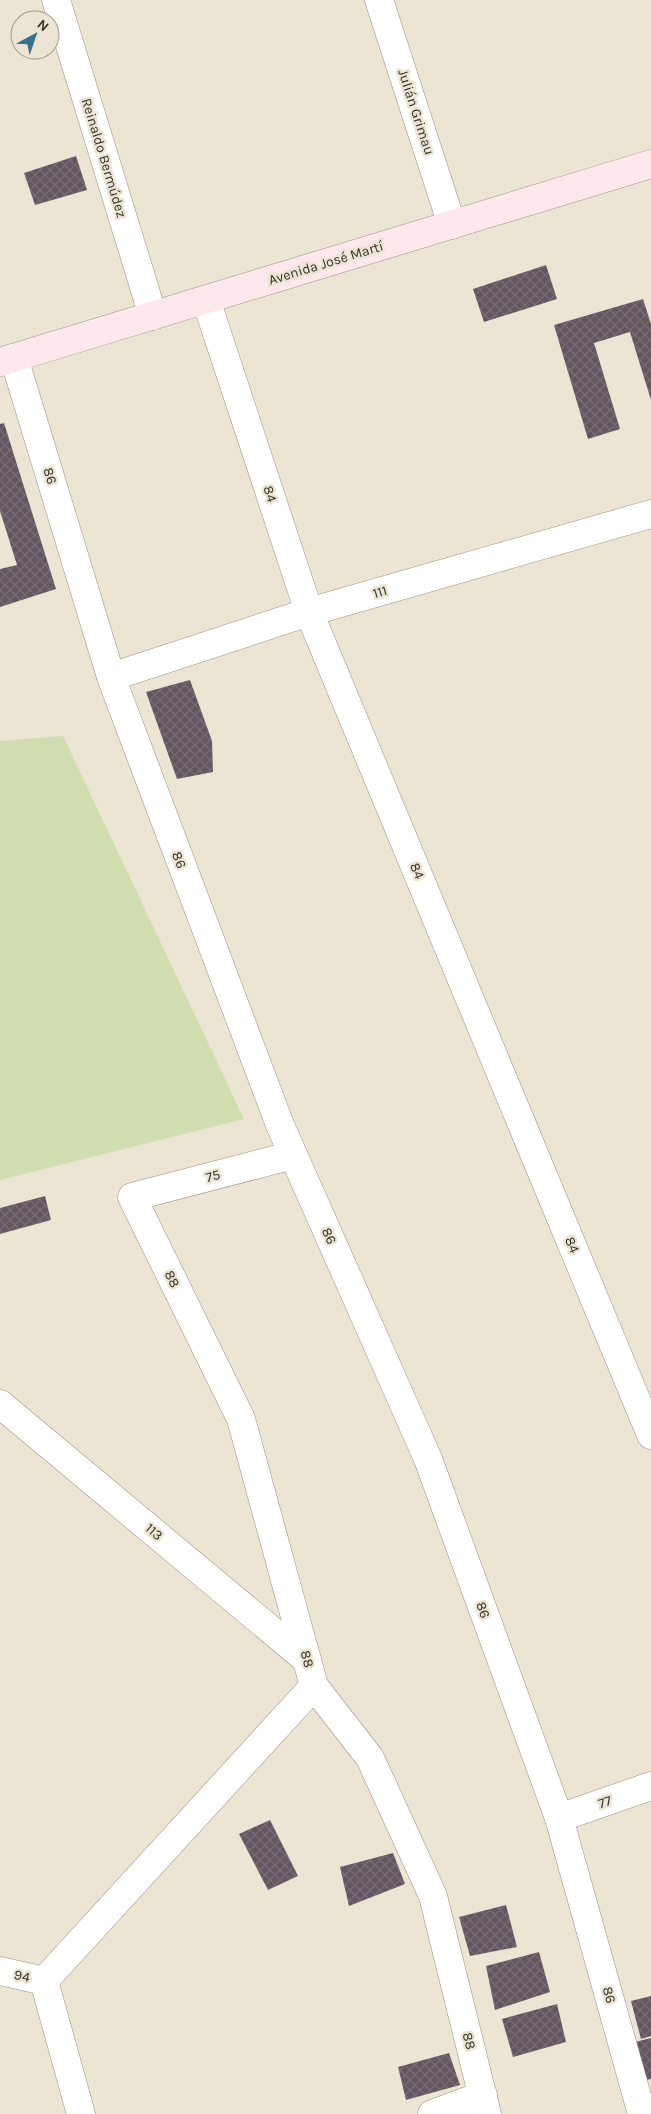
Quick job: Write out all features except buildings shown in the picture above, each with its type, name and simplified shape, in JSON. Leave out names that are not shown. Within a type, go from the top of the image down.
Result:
[{"type":"main road","name":"Avenida José Martí","points":[[7,360],[651,164]]},
{"type":"street","name":"Reinaldo Bermúdez","points":[[56,0],[153,316]]},
{"type":"street","name":"Julián Grimau","points":[[379,0],[452,225]]},
{"type":"street","name":"84","points":[[206,300],[309,612],[651,1434]]},
{"type":"street","name":"86","points":[[7,360],[111,677],[280,1125],[428,1459],[559,1818],[642,2114]]},
{"type":"street","name":"111","points":[[111,677],[309,612],[651,514]]},
{"type":"street","name":"75","points":[[132,1197],[293,1156]]},
{"type":"street","name":"88","points":[[132,1197],[240,1419],[310,1673],[370,1758],[433,1896],[485,2105]]},
{"type":"street","name":"113","points":[[0,1404],[310,1673]]},
{"type":"street","points":[[81,2114],[44,1981],[310,1673]]},
{"type":"street","name":"77","points":[[559,1818],[651,1786]]},
{"type":"street","name":"94","points":[[0,1972],[44,1981]]},
{"type":"street","points":[[432,2114],[485,2105]]},
{"type":"green space","points":[[63,736],[244,1119],[0,1180],[0,741]]}]
